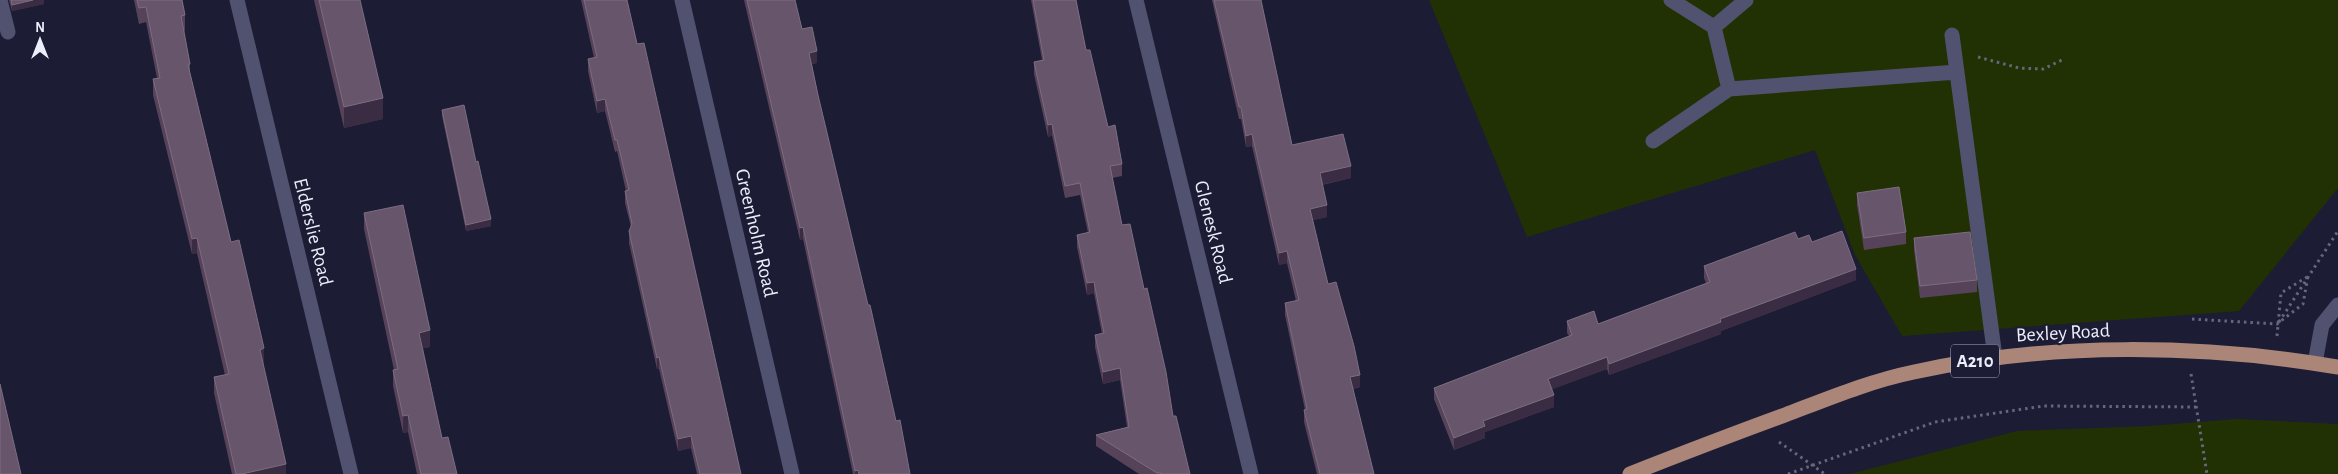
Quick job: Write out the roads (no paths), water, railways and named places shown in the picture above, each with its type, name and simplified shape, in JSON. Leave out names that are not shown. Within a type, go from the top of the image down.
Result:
[{"type":"main road","name":"Bexley Road","points":[[1630,474],[1832,396],[1912,372],[1995,357],[2120,350],[2176,351],[2278,357],[2338,367]]},
{"type":"street","points":[[0,0],[8,32]]},
{"type":"street","name":"Elderslie Road","points":[[237,0],[351,474]]},
{"type":"street","name":"Greenholm Road","points":[[682,0],[792,474]]},
{"type":"street","name":"Glenesk Road","points":[[1136,0],[1251,474]]},
{"type":"street","points":[[1671,0],[1714,27],[1729,89]]},
{"type":"street","points":[[1714,27],[1746,0]]},
{"type":"street","points":[[1952,35],[1995,357]]},
{"type":"street","points":[[1653,140],[1729,89],[1956,65]]},
{"type":"street","points":[[2315,363],[2322,325],[2338,305]]}]
